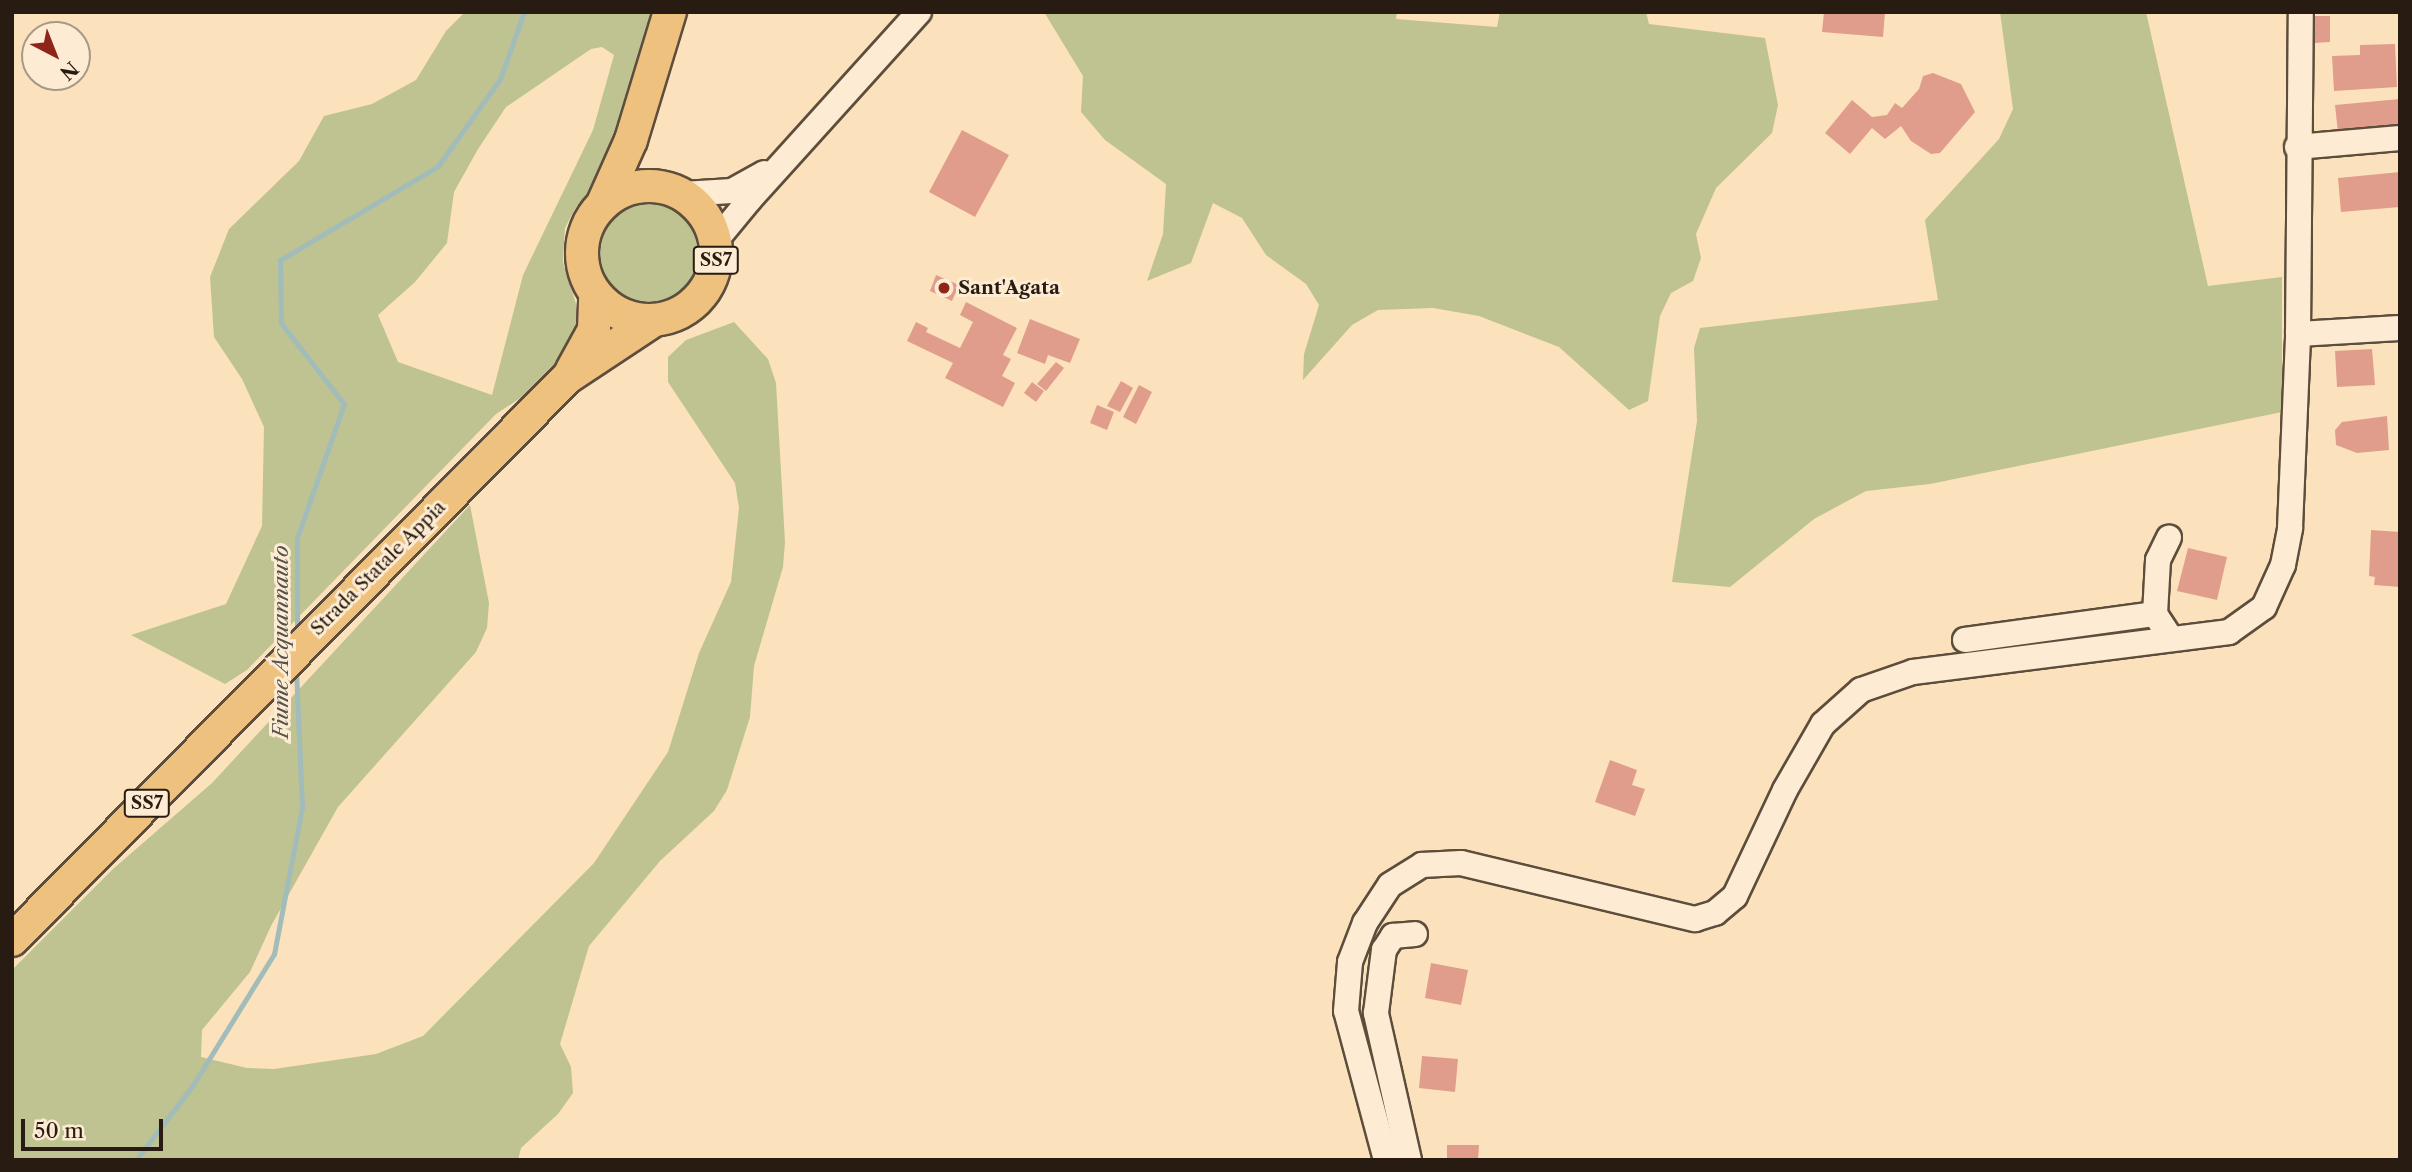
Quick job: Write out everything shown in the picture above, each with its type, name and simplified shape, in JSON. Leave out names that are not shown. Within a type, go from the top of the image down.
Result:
[{"type":"main road","name":"SS7","points":[[603,203],[622,166],[648,92],[670,12]]},
{"type":"main road","name":"SS7","points":[[648,92],[647,157],[676,191]]},
{"type":"main road","name":"Strada Statale Appia","points":[[12,940],[568,377],[653,320],[686,309],[700,298],[710,283],[717,248],[707,216],[676,191],[646,185],[623,190],[603,203],[583,237],[583,267],[595,295],[594,330],[568,377]]},
{"type":"main road","name":"Strada Statale Appia","points":[[595,295],[621,315],[653,320]]},
{"type":"street","name":"Strada Statale Appia","points":[[717,248],[718,238],[782,162],[919,12]]},
{"type":"street","points":[[1385,1160],[1346,1011],[1350,962],[1365,923],[1390,886],[1422,865],[1461,863],[1695,919],[1715,913],[1735,896],[1785,790],[1823,724],[1861,690],[1913,673],[2170,637],[2229,632],[2264,607],[2274,591],[2290,528],[2298,334],[2297,147],[2301,12]]},
{"type":"street","points":[[2297,147],[2400,138]]},
{"type":"street","name":"Strada Statale Appia","points":[[676,191],[732,191],[782,162]]},
{"type":"street","points":[[2298,334],[2400,328]]},
{"type":"street","points":[[2169,537],[2158,560],[2155,614],[2170,637]]},
{"type":"street","points":[[1965,640],[2155,614]]},
{"type":"street","points":[[1409,1160],[1376,1013],[1384,950],[1393,936],[1415,934]]},
{"type":"green space","points":[[465,12],[651,12],[627,121],[606,173],[576,207],[565,228],[563,262],[576,304],[576,335],[565,353],[525,395],[496,414],[247,670],[225,684],[131,635],[226,604],[262,526],[264,427],[242,379],[214,337],[210,277],[229,229],[299,161],[324,116],[372,104],[416,80],[446,31]],"holes":[[[602,47],[614,55],[593,130],[523,275],[492,395],[398,362],[378,315],[415,282],[447,243],[454,192],[506,107],[591,49]]]},
{"type":"green space","points":[[1044,12],[1397,12],[1396,19],[1497,27],[1500,12],[1646,12],[1649,24],[1765,38],[1778,105],[1772,133],[1716,188],[1696,234],[1701,258],[1693,281],[1671,293],[1660,316],[1648,401],[1629,410],[1559,347],[1479,316],[1433,308],[1378,310],[1352,325],[1303,380],[1304,354],[1319,305],[1306,284],[1266,255],[1242,218],[1213,203],[1191,263],[1147,281],[1163,234],[1166,184],[1105,140],[1081,112],[1083,76]]},
{"type":"green space","points":[[2000,12],[2146,12],[2208,286],[2282,277],[2282,412],[1930,484],[1866,491],[1814,519],[1730,587],[1672,582],[1697,421],[1694,348],[1700,328],[1938,300],[1925,220],[1999,139],[2013,109]]},
{"type":"green space","points":[[649,198],[670,203],[688,214],[699,232],[704,253],[699,274],[688,292],[670,303],[649,308],[628,303],[610,292],[599,274],[594,253],[599,232],[610,214],[628,203]]},
{"type":"green space","points":[[734,322],[768,359],[776,383],[785,542],[783,567],[754,666],[750,717],[727,790],[714,811],[660,861],[589,946],[560,1044],[571,1067],[573,1093],[558,1114],[521,1148],[518,1160],[12,1160],[12,970],[113,869],[212,783],[470,505],[489,603],[487,628],[476,652],[338,807],[271,926],[250,972],[202,1030],[201,1057],[247,1068],[274,1069],[376,1054],[423,1036],[594,863],[668,752],[699,653],[731,582],[739,508],[735,483],[668,382],[668,357],[686,340]]},
{"type":"building","points":[[1824,12],[1885,12],[1883,37],[1822,32]]},
{"type":"building","points":[[2315,16],[2330,16],[2330,42],[2315,43]]},
{"type":"building","points":[[2395,44],[2397,87],[2334,91],[2332,56],[2360,55],[2360,45]]},
{"type":"building","points":[[1933,73],[1961,84],[1975,112],[1940,153],[1931,154],[1911,141],[1901,126],[1885,139],[1872,128],[1850,154],[1825,133],[1852,100],[1872,117],[1887,115],[1895,103],[1902,108],[1919,89],[1923,76]]},
{"type":"building","points":[[2400,99],[2400,128],[2338,133],[2335,105]]},
{"type":"building","points":[[962,130],[1009,155],[975,217],[929,192]]},
{"type":"building","points":[[2400,172],[2400,207],[2341,212],[2338,178]]},
{"type":"building","name":"Sant'Agata","points":[[936,275],[959,285],[952,301],[930,291]]},
{"type":"building","points":[[966,302],[1017,328],[1003,355],[1011,359],[1002,376],[1015,383],[1003,407],[945,378],[953,363],[907,341],[916,322],[928,328],[926,332],[960,348],[973,322],[960,315]]},
{"type":"building","points":[[1030,319],[1080,339],[1070,363],[1048,355],[1045,364],[1017,353]]},
{"type":"building","points":[[2372,349],[2375,385],[2337,387],[2335,351]]},
{"type":"building","points":[[1056,362],[1064,368],[1046,391],[1037,384]]},
{"type":"building","points":[[1121,381],[1133,388],[1120,412],[1107,406]]},
{"type":"building","points":[[1032,382],[1044,391],[1036,402],[1024,393]]},
{"type":"building","points":[[1139,385],[1152,392],[1136,424],[1123,417]]},
{"type":"building","points":[[1097,405],[1114,412],[1107,430],[1090,423]]},
{"type":"building","points":[[2387,416],[2389,450],[2357,453],[2336,445],[2335,430],[2342,422]]},
{"type":"building","points":[[2371,530],[2400,532],[2400,587],[2374,585],[2375,577],[2369,576]]},
{"type":"building","points":[[2188,548],[2227,557],[2217,600],[2177,591]]},
{"type":"building","points":[[1610,760],[1637,770],[1632,785],[1645,789],[1635,816],[1595,802]]},
{"type":"building","points":[[1431,963],[1468,970],[1461,1005],[1425,998]]},
{"type":"building","points":[[1422,1056],[1458,1059],[1455,1092],[1419,1088]]},
{"type":"building","points":[[1447,1145],[1479,1145],[1478,1160],[1447,1160]]},
{"type":"waterway","name":"Fiume Acquannauto","points":[[297,635],[297,538],[344,404],[281,323],[280,260],[438,166],[500,79],[524,12]]},
{"type":"waterway","name":"Fiume Acquannauto","points":[[136,1160],[193,1085],[274,954],[302,807],[296,670]]},
{"type":"place","name":"Sant'Agata","points":[[944,288]]}]
